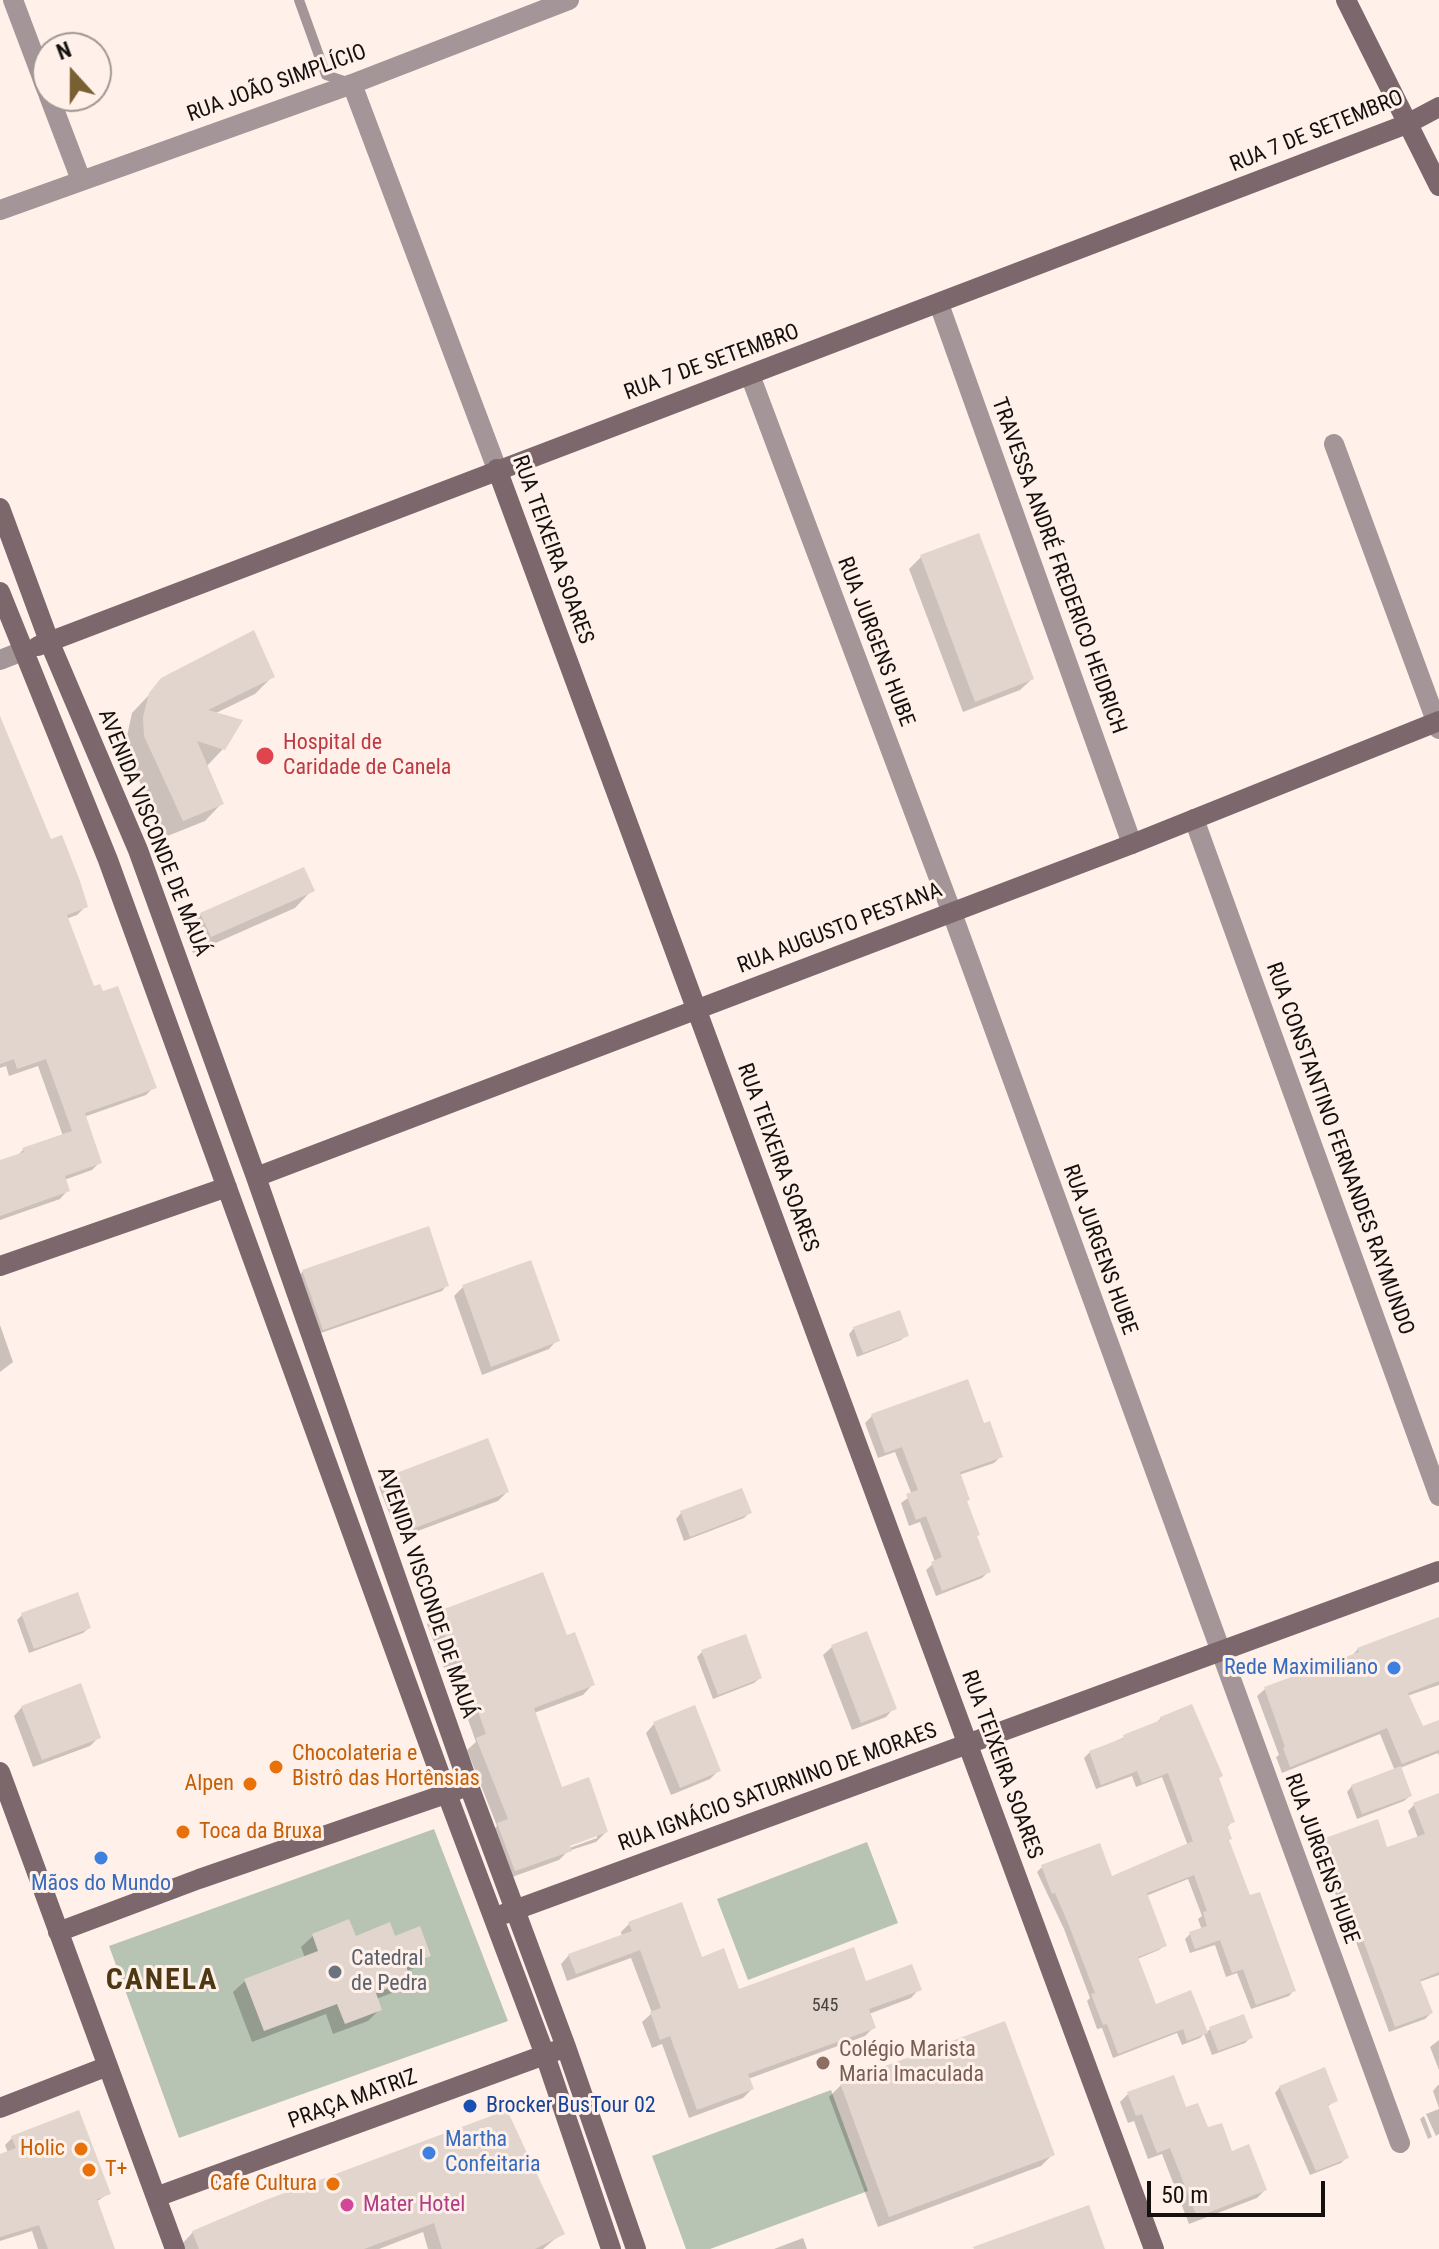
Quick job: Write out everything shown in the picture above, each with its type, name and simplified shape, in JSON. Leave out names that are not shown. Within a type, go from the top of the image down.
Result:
[{"type":"street","points":[[13,0],[32,50]]},
{"type":"street","name":"RUA JOÃO SIMPLÍCIO","points":[[0,210],[352,84],[569,0]]},
{"type":"street","points":[[1346,0],[1439,186]]},
{"type":"street","name":"RUA TEIXEIRA SOARES","points":[[352,84],[1154,2249]]},
{"type":"street","name":"RUA 7 DE SETEMBRO","points":[[0,660],[497,469],[939,304],[1407,124],[1439,107]]},
{"type":"street","points":[[56,112],[81,180]]},
{"type":"street","name":"TRAVESSA ANDRÉ FREDERICO HEIDRICH","points":[[939,304],[1132,844]]},
{"type":"street","name":"RUA JURGENS HUBE","points":[[750,375],[952,913],[1400,2143]]},
{"type":"street","points":[[1334,444],[1438,724]]},
{"type":"street","name":"AVENIDA VISCONDE DE MAUÁ","points":[[0,508],[49,641],[138,850],[636,2249]]},
{"type":"street","points":[[0,592],[108,860],[545,2055],[611,2249]]},
{"type":"street","name":"RUA AUGUSTO PESTANA","points":[[256,1177],[952,913],[1438,724]]},
{"type":"street","name":"RUA CONSTANTINO FERNANDES RAYMUNDO","points":[[1194,819],[1439,1496]]},
{"type":"street","points":[[108,860],[138,850]]},
{"type":"street","points":[[227,1187],[233,1195],[247,1196],[257,1186],[256,1177]]},
{"type":"street","points":[[0,1266],[227,1187]]},
{"type":"street","name":"RUA IGNÁCIO SATURNINO DE MORAES","points":[[495,1918],[1439,1571]]},
{"type":"street","points":[[0,1772],[175,2249]]},
{"type":"street","points":[[58,1932],[199,1879],[469,1786]]},
{"type":"street","name":"PRAÇA MATRIZ","points":[[156,2197],[566,2047]]},
{"type":"street","points":[[0,2108],[108,2066]]},
{"type":"lane","points":[[299,0],[326,75],[352,84]]},
{"type":"green space","points":[[434,1829],[508,2021],[179,2138],[109,1946]]},
{"type":"green space","points":[[867,1842],[898,1923],[748,1980],[717,1899]]},
{"type":"green space","points":[[831,2090],[868,2191],[710,2249],[686,2249],[652,2156]]},
{"type":"building","points":[[979,533],[1034,679],[975,702],[920,555]]},
{"type":"building","points":[[254,630],[275,677],[208,710],[243,720],[225,750],[197,741],[224,804],[183,821],[144,736],[143,717],[149,693],[161,678]]},
{"type":"building","points":[[0,716],[51,839],[62,835],[80,881],[88,907],[67,915],[94,986],[100,984],[103,991],[118,986],[157,1088],[85,1113],[102,1163],[65,1176],[70,1191],[0,1216],[0,1160],[24,1152],[22,1148],[72,1131],[46,1059],[17,1069],[14,1059],[0,1064]]},
{"type":"building","points":[[304,867],[315,891],[211,937],[200,913]]},
{"type":"building","points":[[429,1226],[449,1286],[323,1330],[302,1270]]},
{"type":"building","points":[[531,1260],[560,1341],[491,1367],[462,1285]]},
{"type":"building","points":[[900,1310],[909,1336],[863,1353],[853,1327]]},
{"type":"building","points":[[968,1379],[984,1423],[990,1421],[1003,1457],[960,1472],[980,1535],[977,1536],[991,1572],[942,1591],[931,1562],[942,1557],[926,1516],[916,1520],[906,1494],[918,1490],[902,1447],[885,1453],[871,1414]]},
{"type":"building","points":[[488,1438],[509,1492],[407,1531],[386,1477]]},
{"type":"building","points":[[742,1488],[752,1513],[690,1537],[680,1511]]},
{"type":"building","points":[[543,1572],[567,1635],[575,1632],[595,1685],[534,1708],[562,1787],[589,1777],[608,1832],[570,1846],[572,1851],[515,1871],[497,1823],[508,1819],[476,1738],[486,1734],[459,1657],[454,1659],[436,1612]]},
{"type":"building","points":[[78,1592],[91,1628],[34,1649],[21,1613]]},
{"type":"building","points":[[1439,1617],[1439,1681],[1408,1693],[1423,1726],[1439,1720],[1439,1750],[1402,1764],[1387,1728],[1290,1767],[1264,1687],[1359,1652],[1357,1648]]},
{"type":"building","points":[[867,1631],[897,1709],[861,1723],[831,1645]]},
{"type":"building","points":[[746,1634],[762,1678],[718,1695],[701,1650]]},
{"type":"building","points":[[81,1683],[101,1738],[42,1760],[21,1706]]},
{"type":"building","points":[[1192,1704],[1223,1776],[1219,1778],[1235,1822],[1227,1825],[1232,1839],[1229,1840],[1250,1895],[1260,1892],[1296,1991],[1256,2005],[1243,1969],[1232,1973],[1220,1940],[1195,1949],[1189,1932],[1207,1926],[1203,1912],[1207,1911],[1194,1875],[1147,1893],[1167,1946],[1138,1957],[1156,2004],[1191,1990],[1208,2033],[1187,2041],[1183,2029],[1118,2054],[1091,1994],[1095,1993],[1068,1923],[1041,1865],[1100,1843],[1112,1876],[1193,1841],[1168,1773],[1142,1783],[1137,1771],[1101,1785],[1089,1751],[1124,1738],[1123,1735]]},
{"type":"building","points":[[695,1705],[721,1771],[680,1788],[653,1722]]},
{"type":"building","points":[[1401,1766],[1412,1796],[1362,1814],[1351,1785]]},
{"type":"building","points":[[1439,1793],[1439,1972],[1420,1980],[1433,2013],[1395,2027],[1347,1896],[1344,1897],[1325,1838],[1378,1819],[1387,1847],[1425,1834],[1413,1803]]},
{"type":"building","name":"Colégio Marista Maria Imaculada","points":[[682,1902],[702,1957],[724,1948],[739,1989],[854,1947],[866,1981],[912,1964],[922,1990],[869,2009],[876,2028],[748,2074],[754,2089],[697,2110],[670,2036],[660,2040],[650,2012],[661,2008],[640,1950],[576,1974],[568,1954],[632,1931],[628,1922]]},
{"type":"building","name":"Catedral de Pedra","points":[[349,1919],[356,1936],[390,1922],[395,1936],[420,1926],[431,1956],[406,1966],[411,1979],[376,1993],[382,2010],[345,2024],[337,2004],[264,2031],[244,1979],[318,1951],[312,1934]]},
{"type":"building","points":[[1244,2014],[1253,2038],[1218,2051],[1209,2027]]},
{"type":"building","points":[[1005,2021],[1055,2155],[889,2217],[840,2083]]},
{"type":"building","points":[[1325,2067],[1338,2101],[1328,2105],[1349,2158],[1316,2171],[1279,2086]]},
{"type":"building","points":[[1174,2075],[1186,2107],[1198,2103],[1208,2127],[1222,2123],[1232,2151],[1249,2144],[1267,2190],[1197,2217],[1170,2148],[1157,2153],[1142,2114],[1136,2116],[1127,2092]]},
{"type":"building","points":[[79,2110],[111,2194],[97,2199],[115,2249],[48,2249],[39,2225],[0,2237],[0,2154],[16,2148],[11,2136]]},
{"type":"building","points":[[507,2110],[565,2234],[535,2249],[442,2249],[434,2223],[364,2249],[199,2249],[192,2231],[263,2201]]},
{"type":"building","points":[[1089,2205],[1105,2249],[973,2247]]},
{"type":"place","name":"Hospital de Caridade de Canela","points":[[265,756]]},
{"type":"place","name":"Rede Maximiliano","points":[[1394,1668]]},
{"type":"place","name":"Chocolateria e Bistrô das Hortênsias","points":[[276,1767]]},
{"type":"place","name":"Alpen","points":[[250,1784]]},
{"type":"place","name":"Toca da Bruxa","points":[[183,1832]]},
{"type":"place","name":"Mãos do Mundo","points":[[101,1858]]},
{"type":"place","name":"Catedral de Pedra","points":[[335,1972]]},
{"type":"place","name":"Colégio Marista Maria Imaculada","points":[[823,2063]]},
{"type":"place","name":"Brocker BusTour 02","points":[[470,2106]]},
{"type":"place","name":"Holic","points":[[81,2149]]},
{"type":"place","name":"Martha Confeitaria","points":[[429,2153]]},
{"type":"place","name":"T+","points":[[89,2170]]},
{"type":"place","name":"Cafe Cultura","points":[[333,2184]]},
{"type":"place","name":"Mater Hotel","points":[[347,2205]]},
{"type":"district","name":"CANELA","points":[[162,1981]]}]
